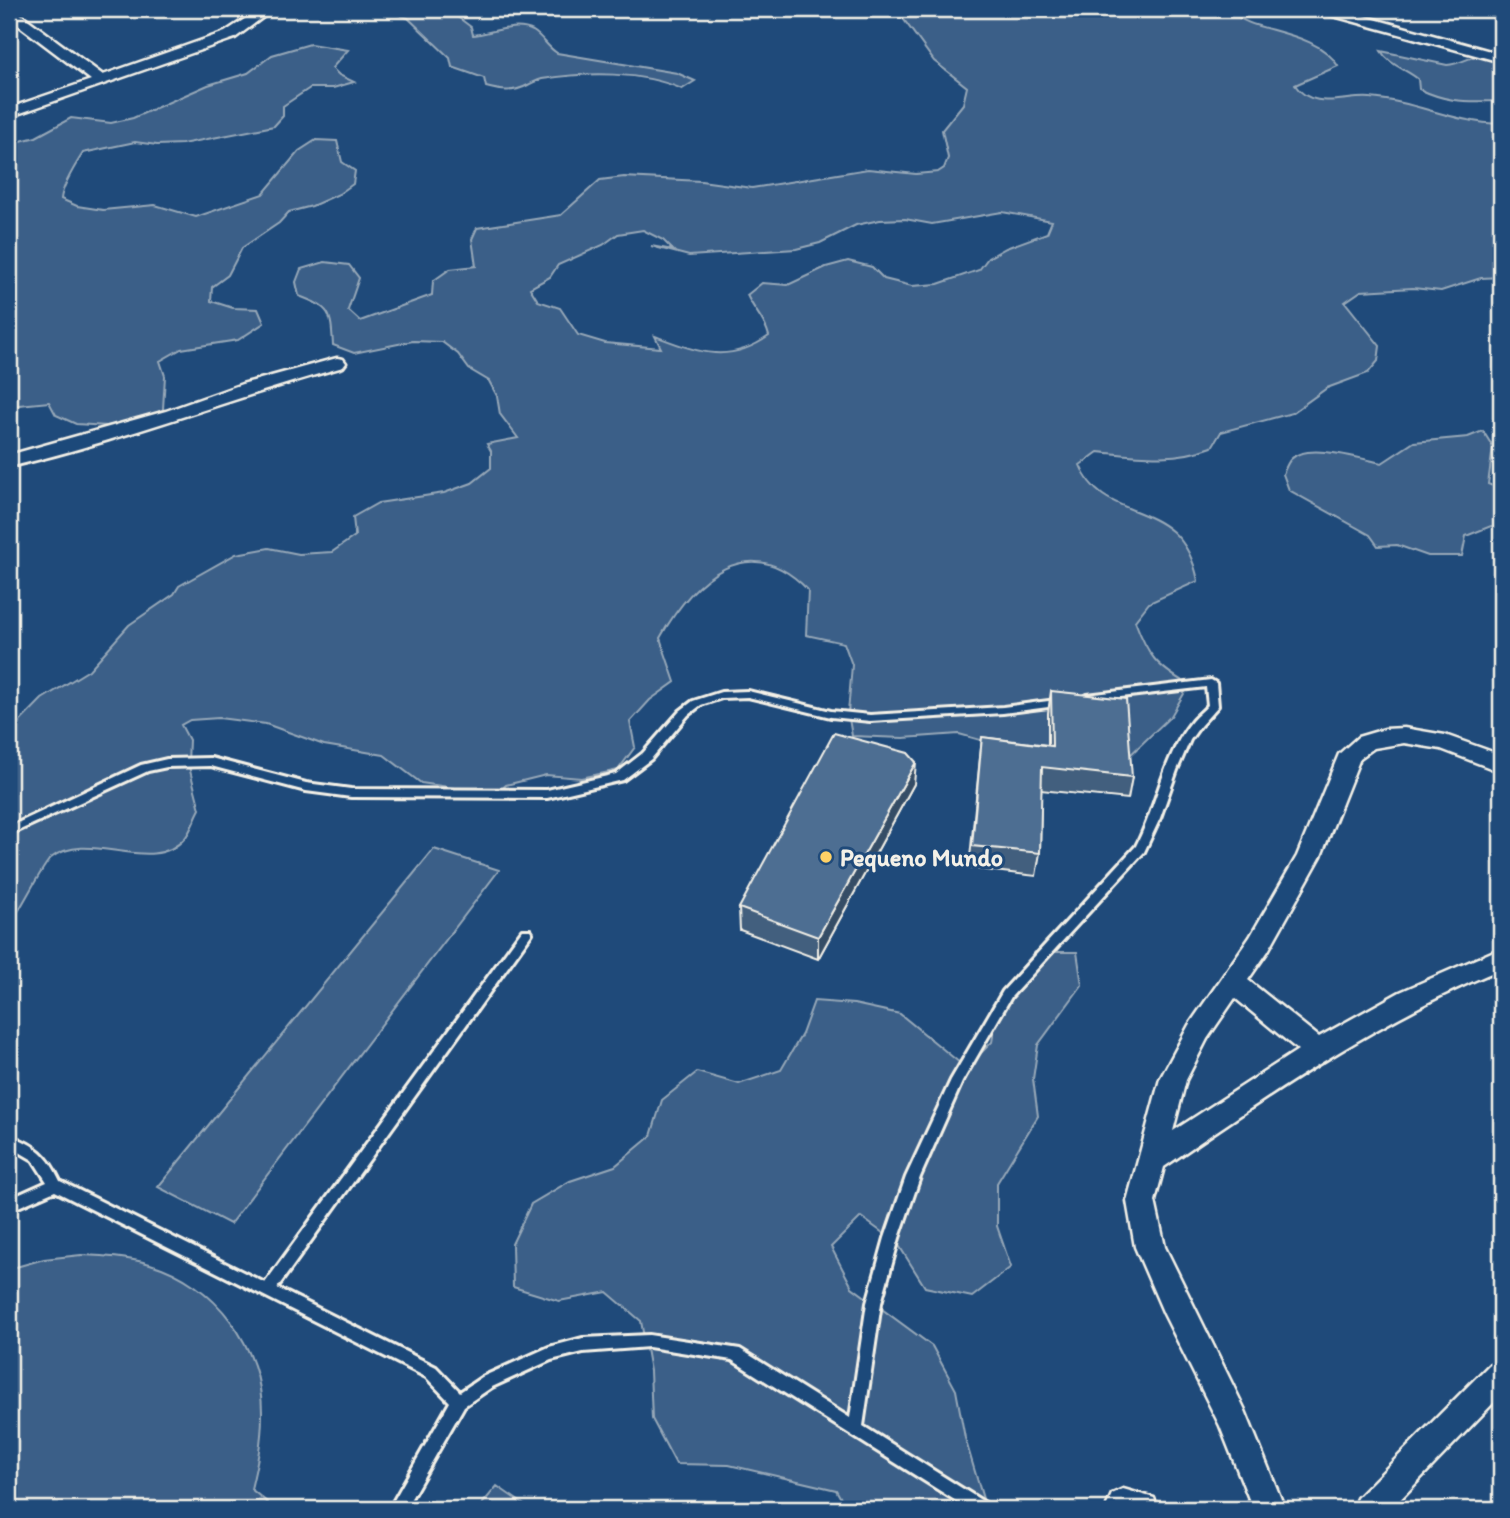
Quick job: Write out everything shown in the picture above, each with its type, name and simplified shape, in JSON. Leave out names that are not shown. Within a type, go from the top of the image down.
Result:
[{"type":"street","points":[[9,113],[230,35],[268,9]]},
{"type":"street","points":[[1324,9],[1501,58]]},
{"type":"street","points":[[9,12],[102,81]]},
{"type":"street","points":[[9,461],[172,415],[248,388],[337,363]]},
{"type":"street","points":[[1269,1509],[1233,1419],[1175,1304],[1150,1247],[1141,1201],[1173,1079],[1198,1032],[1259,944],[1309,856],[1350,754],[1359,746],[1374,740],[1416,736],[1454,743],[1501,764]]},
{"type":"street","points":[[1151,1161],[1318,1051],[1409,999],[1501,958]]},
{"type":"street","points":[[1233,982],[1318,1051]]},
{"type":"street","points":[[1369,1509],[1501,1374]]},
{"type":"lane","points":[[9,831],[145,768],[167,763],[211,762],[306,787],[352,793],[547,794],[619,777],[647,756],[684,713],[697,703],[721,695],[748,694],[831,714],[870,718],[1003,710],[1211,683],[1213,706],[1194,727],[1176,758],[1154,826],[1140,849],[1007,994],[981,1036],[946,1103],[913,1177],[874,1303],[855,1430]]},
{"type":"lane","points":[[267,1291],[526,933]]},
{"type":"lane","points":[[9,1140],[34,1150],[47,1167],[55,1185],[431,1372],[459,1401]]},
{"type":"lane","points":[[9,1205],[55,1185]]},
{"type":"lane","points":[[396,1509],[459,1401],[507,1372],[550,1354],[583,1345],[649,1341],[735,1354],[982,1509]]},
{"type":"shaded area","points":[[390,9],[452,9],[451,12],[471,27],[473,35],[511,28],[526,29],[536,33],[557,53],[677,73],[695,81],[682,89],[632,76],[595,74],[542,79],[512,90],[486,87],[484,78],[452,67],[450,58],[408,18],[393,13]]},
{"type":"shaded area","points":[[922,9],[1141,9],[1154,16],[1167,18],[1185,9],[1221,9],[1235,13],[1253,24],[1299,38],[1328,54],[1338,66],[1295,85],[1310,98],[1387,100],[1467,120],[1501,124],[1501,277],[1481,278],[1441,291],[1413,288],[1361,291],[1345,302],[1380,346],[1378,361],[1368,373],[1327,388],[1292,413],[1221,432],[1212,447],[1198,452],[1155,457],[1098,452],[1080,465],[1091,484],[1106,497],[1160,522],[1176,535],[1189,553],[1198,581],[1149,603],[1135,621],[1154,659],[1189,685],[1171,716],[1125,760],[1081,768],[959,734],[903,738],[852,736],[848,713],[852,665],[844,643],[806,635],[808,590],[786,572],[765,563],[744,562],[724,569],[706,581],[673,616],[660,638],[675,682],[650,700],[630,722],[635,747],[618,770],[581,778],[546,775],[506,785],[496,794],[421,783],[384,755],[324,745],[266,724],[219,718],[190,720],[181,725],[189,740],[188,763],[200,809],[185,838],[171,849],[155,853],[138,854],[84,848],[67,850],[51,858],[9,926],[9,733],[42,699],[89,670],[129,625],[174,594],[179,586],[236,554],[269,548],[299,554],[332,552],[355,536],[353,517],[378,503],[444,493],[472,483],[491,468],[491,451],[487,444],[518,438],[500,414],[497,396],[489,381],[469,369],[458,354],[442,342],[413,341],[354,353],[333,345],[327,313],[318,304],[299,296],[296,282],[301,269],[325,262],[349,265],[359,278],[348,310],[360,321],[432,295],[433,281],[450,269],[476,266],[472,239],[477,228],[561,215],[600,180],[624,177],[701,181],[752,188],[868,169],[916,174],[938,172],[944,168],[948,158],[942,130],[963,104],[967,87],[934,61],[902,17],[904,12]],"holes":[[[1002,212],[1052,221],[1047,233],[1006,248],[988,258],[979,270],[938,284],[912,286],[884,279],[872,267],[848,261],[826,267],[788,285],[762,283],[747,295],[769,336],[754,345],[726,353],[699,351],[655,336],[661,348],[605,343],[578,335],[560,308],[538,301],[530,288],[550,277],[558,265],[603,245],[618,234],[643,230],[663,240],[673,250],[651,246],[689,256],[796,249],[820,243],[856,225],[880,220],[905,219],[932,224]]]},
{"type":"shaded area","points":[[310,44],[348,50],[332,68],[339,75],[354,82],[333,88],[310,88],[283,106],[283,116],[274,126],[182,144],[135,142],[83,153],[61,199],[77,206],[103,210],[155,205],[196,217],[263,194],[299,151],[316,140],[337,141],[342,162],[355,171],[353,184],[339,194],[312,206],[289,212],[279,223],[242,248],[228,275],[212,287],[211,301],[233,308],[258,309],[264,323],[238,340],[181,349],[160,361],[165,376],[163,409],[141,422],[107,426],[76,424],[56,415],[49,402],[19,405],[9,410],[9,144],[36,137],[71,118],[111,123],[133,118],[208,85],[248,73],[272,55]]},
{"type":"shaded area","points":[[1381,51],[1447,65],[1487,53],[1501,56],[1501,101],[1459,101],[1430,94],[1419,89],[1418,79],[1393,63]]},
{"type":"shaded area","points":[[1483,431],[1493,447],[1488,484],[1501,489],[1501,528],[1491,526],[1466,536],[1462,556],[1428,556],[1397,545],[1378,546],[1370,535],[1289,490],[1283,474],[1291,459],[1299,454],[1335,453],[1382,463],[1414,442],[1468,437]]},
{"type":"shaded area","points":[[434,849],[499,870],[230,1224],[158,1187]]},
{"type":"shaded area","points":[[1035,952],[1077,952],[1082,985],[1038,1045],[1033,1079],[1038,1116],[997,1183],[997,1226],[1011,1267],[972,1297],[925,1287],[898,1244],[861,1217],[831,1247],[852,1287],[932,1346],[956,1390],[965,1438],[986,1509],[847,1509],[836,1490],[729,1465],[676,1464],[652,1419],[650,1371],[641,1321],[607,1292],[559,1301],[513,1287],[512,1244],[531,1204],[570,1181],[615,1166],[651,1136],[662,1100],[697,1072],[739,1084],[781,1070],[802,1034],[814,1001],[854,1004],[900,1014],[966,1068],[992,1042],[998,1009],[1012,979]]},
{"type":"shaded area","points":[[81,1255],[133,1260],[174,1273],[214,1302],[231,1321],[254,1365],[260,1390],[261,1434],[251,1489],[267,1502],[260,1509],[9,1509],[9,1269],[44,1259]]},
{"type":"shaded area","points":[[497,1486],[530,1509],[478,1509]]},
{"type":"building","points":[[1051,691],[1126,699],[1132,777],[1042,767],[1040,853],[972,846],[982,737],[1052,746]]},
{"type":"building","name":"Pequeno Mundo","points":[[834,733],[908,753],[916,762],[818,937],[739,908]]},
{"type":"place","name":"Pequeno Mundo","points":[[826,857]]}]
